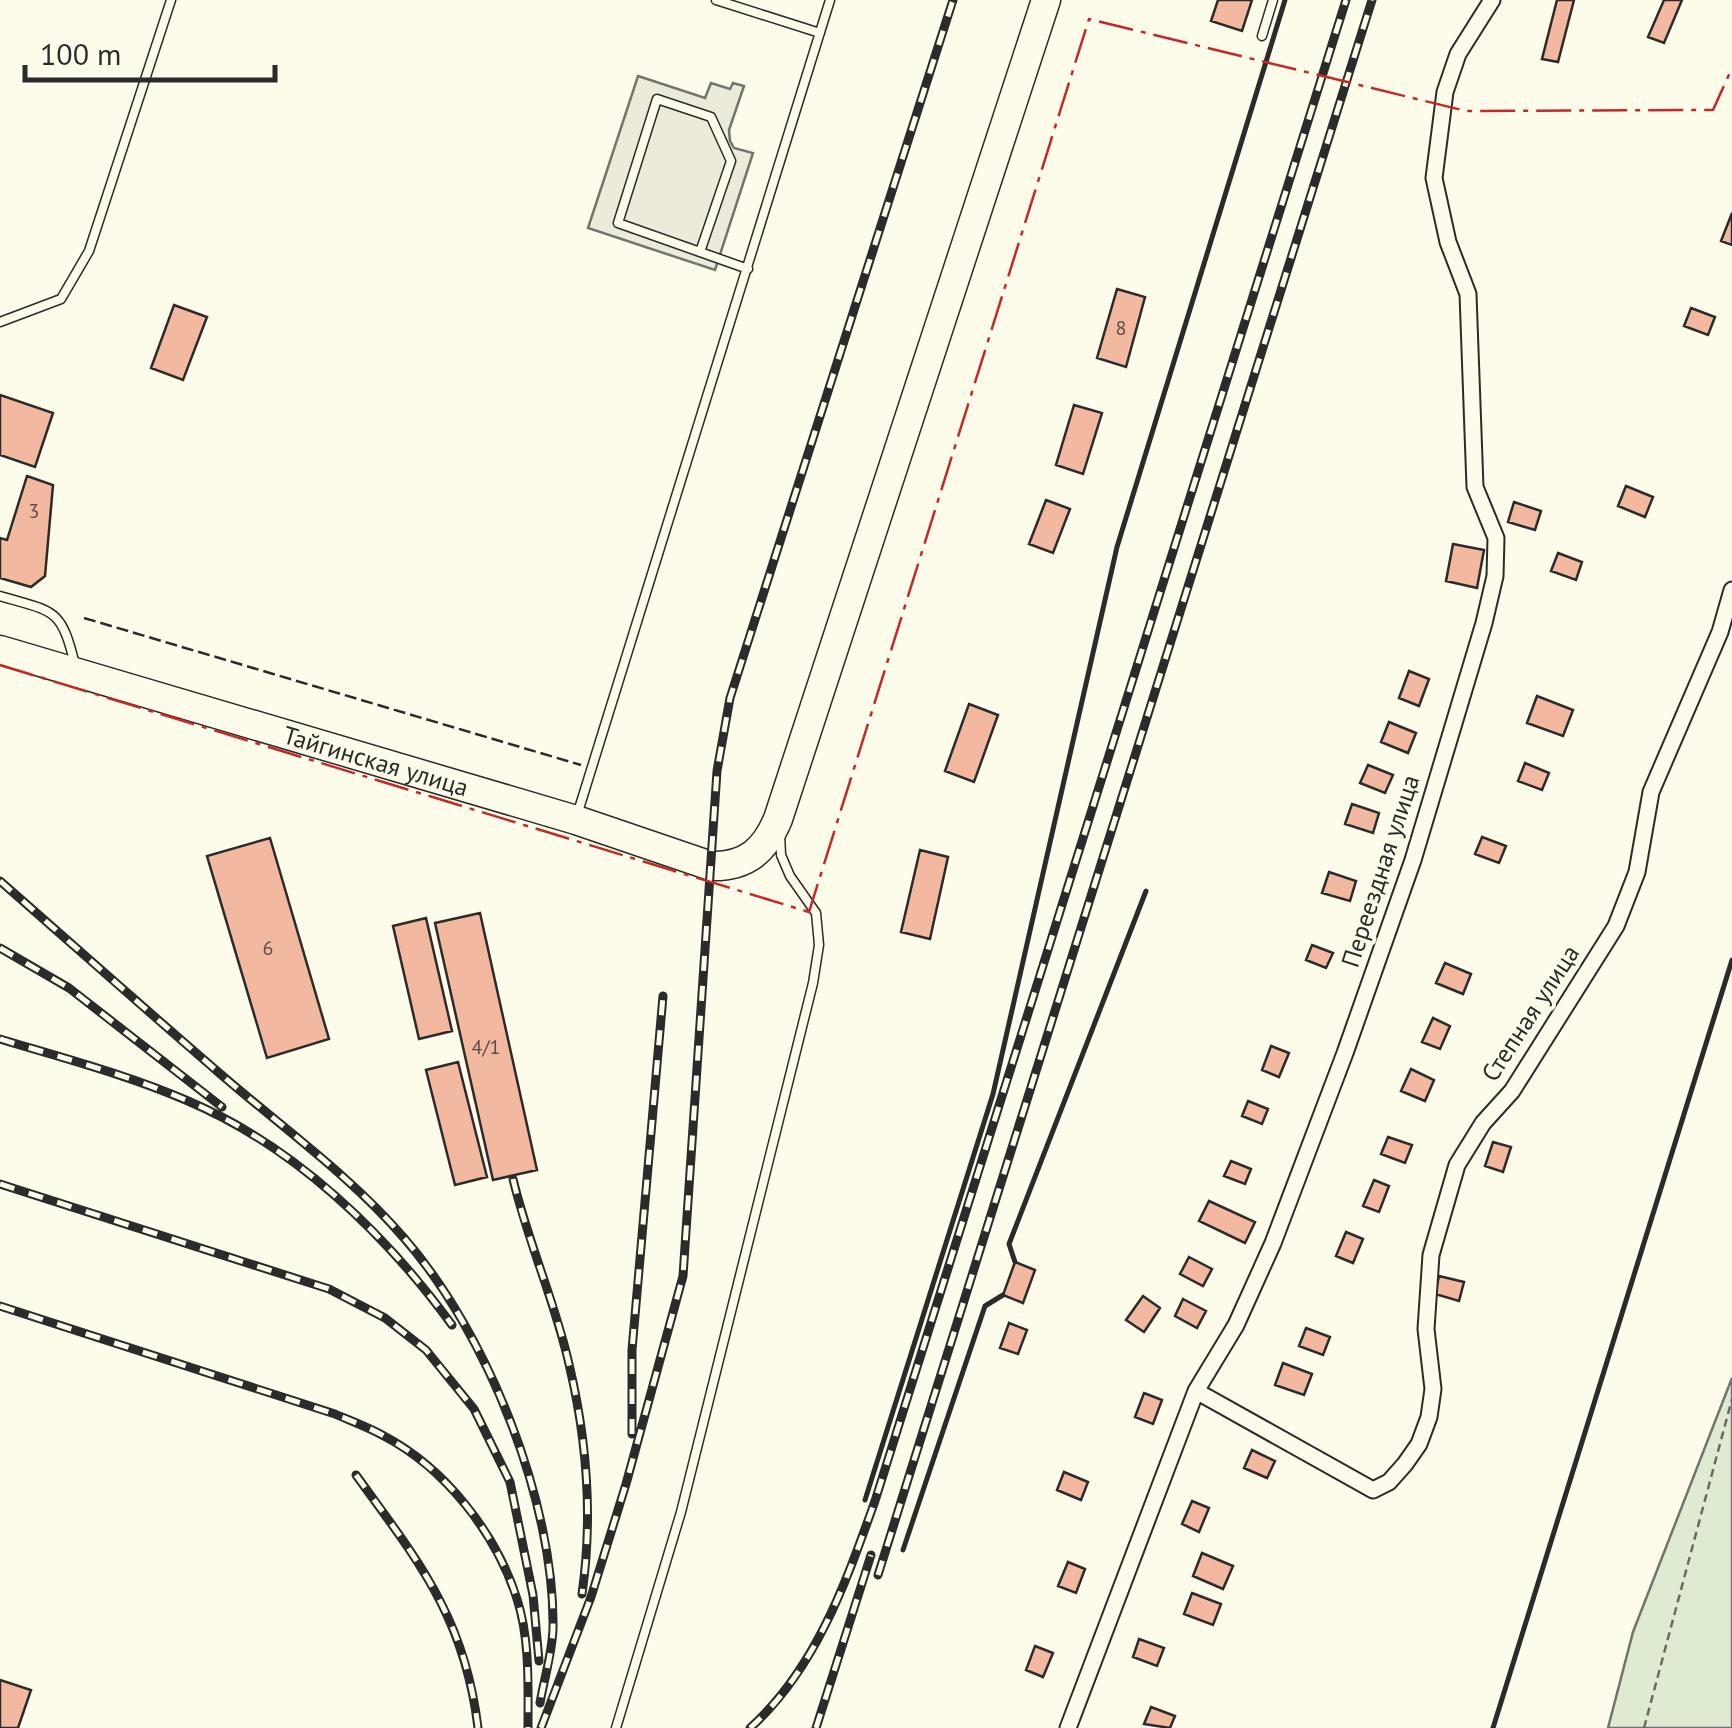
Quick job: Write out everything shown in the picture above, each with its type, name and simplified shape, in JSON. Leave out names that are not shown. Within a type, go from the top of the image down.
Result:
[{"type":"highway","points":[[778,818],[1046,0]]},
{"type":"highway","name":"Тайгинская улица","points":[[0,650],[576,820],[712,866],[752,858],[769,839],[778,818]]},
{"type":"street","name":"Переездная улица","points":[[1068,1728],[1196,1391],[1236,1326],[1273,1243],[1345,1053],[1413,860],[1495,576],[1496,538],[1475,487],[1468,294],[1448,242],[1434,178],[1449,80],[1458,54],[1492,0]]},
{"type":"street","name":"Степная улица","points":[[1196,1391],[1373,1490],[1389,1482],[1419,1444],[1429,1417],[1433,1389],[1426,1328],[1430,1255],[1457,1165],[1483,1123],[1512,1091],[1616,926],[1638,872],[1651,792],[1720,632],[1732,590]]},
{"type":"lane","points":[[0,322],[61,299],[89,252],[171,0]]},
{"type":"lane","points":[[716,0],[820,33]]},
{"type":"lane","points":[[576,820],[830,0]]},
{"type":"lane","points":[[1262,36],[1273,0]]},
{"type":"lane","points":[[700,252],[731,160],[711,117],[657,99],[618,224],[748,269]]},
{"type":"lane","points":[[0,596],[54,612],[67,631],[77,674]]},
{"type":"lane","points":[[616,1728],[681,1512],[813,982],[818,945],[816,914],[786,866],[778,818]]},
{"type":"path","points":[[1644,1728],[1732,1400]]},
{"type":"green space","points":[[1732,1378],[1732,1728],[1608,1728],[1633,1632]]},
{"type":"shaded area","points":[[638,76],[705,98],[711,83],[730,89],[733,83],[744,86],[729,130],[730,141],[734,148],[753,153],[715,270],[588,228]]},
{"type":"building","points":[[1218,0],[1252,0],[1242,31],[1211,21]]},
{"type":"building","points":[[1557,0],[1574,0],[1558,62],[1542,59]]},
{"type":"building","points":[[1664,0],[1682,0],[1664,43],[1648,37]]},
{"type":"building","points":[[1732,213],[1732,245],[1721,241]]},
{"type":"building","points":[[1117,289],[1145,297],[1126,367],[1097,358]]},
{"type":"building","points":[[174,305],[207,317],[183,380],[151,368]]},
{"type":"building","points":[[1691,308],[1715,317],[1708,335],[1684,326]]},
{"type":"building","points":[[0,395],[53,413],[35,467],[0,455]]},
{"type":"building","points":[[1074,405],[1102,413],[1083,474],[1056,465]]},
{"type":"building","points":[[27,476],[53,485],[45,576],[31,587],[0,578],[0,538],[7,540]]},
{"type":"building","points":[[1626,486],[1653,497],[1645,517],[1618,506]]},
{"type":"building","points":[[1046,500],[1070,509],[1053,553],[1029,544]]},
{"type":"building","points":[[1514,502],[1541,511],[1535,530],[1508,522]]},
{"type":"building","points":[[1453,544],[1484,550],[1477,588],[1446,581]]},
{"type":"building","points":[[1558,553],[1582,562],[1576,580],[1551,571]]},
{"type":"building","points":[[1409,671],[1429,679],[1419,706],[1399,698]]},
{"type":"building","points":[[1537,696],[1573,710],[1563,736],[1527,723]]},
{"type":"building","points":[[969,704],[998,715],[974,782],[945,771]]},
{"type":"building","points":[[1389,722],[1416,733],[1408,753],[1381,742]]},
{"type":"building","points":[[1525,763],[1549,773],[1542,790],[1518,781]]},
{"type":"building","points":[[1368,765],[1393,775],[1385,793],[1360,783]]},
{"type":"building","points":[[1352,804],[1379,813],[1373,833],[1345,824]]},
{"type":"building","points":[[1482,837],[1506,846],[1499,863],[1475,854]]},
{"type":"building","points":[[270,838],[329,1039],[267,1058],[207,856]]},
{"type":"building","points":[[920,850],[948,857],[930,939],[901,932]]},
{"type":"building","points":[[1329,872],[1356,881],[1350,901],[1322,893]]},
{"type":"building","points":[[480,913],[537,1170],[493,1180],[435,923]]},
{"type":"building","points":[[426,918],[452,1031],[419,1039],[393,926]]},
{"type":"building","points":[[1312,945],[1333,953],[1326,968],[1306,960]]},
{"type":"building","points":[[1445,963],[1471,974],[1463,994],[1436,983]]},
{"type":"building","points":[[1433,1018],[1450,1026],[1440,1049],[1422,1042]]},
{"type":"building","points":[[1271,1046],[1289,1053],[1279,1077],[1262,1070]]},
{"type":"building","points":[[458,1062],[487,1177],[455,1185],[426,1070]]},
{"type":"building","points":[[1411,1069],[1434,1080],[1425,1101],[1401,1091]]},
{"type":"building","points":[[1248,1101],[1268,1109],[1262,1124],[1242,1116]]},
{"type":"building","points":[[1388,1137],[1412,1145],[1405,1163],[1381,1154]]},
{"type":"building","points":[[1493,1142],[1511,1147],[1503,1172],[1485,1166]]},
{"type":"building","points":[[1231,1161],[1251,1169],[1245,1184],[1224,1176]]},
{"type":"building","points":[[1374,1180],[1389,1186],[1379,1212],[1363,1206]]},
{"type":"building","points":[[1209,1201],[1255,1222],[1245,1243],[1199,1221]]},
{"type":"building","points":[[1346,1232],[1363,1239],[1353,1263],[1336,1256]]},
{"type":"building","points":[[1189,1257],[1212,1269],[1203,1286],[1180,1274]]},
{"type":"building","points":[[1015,1262],[1035,1270],[1023,1303],[1003,1295]]},
{"type":"building","points":[[1439,1276],[1464,1282],[1459,1301],[1435,1294]]},
{"type":"building","points":[[1143,1296],[1160,1308],[1144,1332],[1126,1320]]},
{"type":"building","points":[[1183,1299],[1206,1311],[1197,1328],[1175,1316]]},
{"type":"building","points":[[1009,1323],[1027,1330],[1018,1354],[1000,1348]]},
{"type":"building","points":[[1306,1328],[1330,1337],[1323,1355],[1299,1346]]},
{"type":"building","points":[[1283,1363],[1312,1374],[1304,1395],[1275,1385]]},
{"type":"building","points":[[1144,1393],[1162,1400],[1153,1424],[1135,1417]]},
{"type":"building","points":[[1252,1450],[1275,1461],[1267,1478],[1244,1468]]},
{"type":"building","points":[[1064,1472],[1088,1482],[1081,1500],[1057,1490]]},
{"type":"building","points":[[1192,1501],[1209,1508],[1199,1532],[1182,1524]]},
{"type":"building","points":[[1202,1553],[1233,1566],[1223,1589],[1193,1576]]},
{"type":"building","points":[[1068,1562],[1085,1569],[1076,1593],[1058,1586]]},
{"type":"building","points":[[1192,1593],[1221,1604],[1213,1625],[1184,1614]]},
{"type":"building","points":[[1139,1639],[1164,1648],[1157,1666],[1133,1657]]},
{"type":"building","points":[[1035,1646],[1053,1653],[1043,1677],[1026,1670]]},
{"type":"building","points":[[0,1680],[31,1690],[18,1728],[0,1728]]},
{"type":"building","points":[[1151,1707],[1175,1716],[1170,1728],[1144,1724]]},
{"type":"railway","points":[[541,1728],[591,1597],[683,1276],[717,771],[730,698],[953,0]]},
{"type":"railway","points":[[750,1728],[773,1705],[811,1652],[840,1593],[875,1501],[1346,0]]},
{"type":"railway","points":[[878,1575],[1372,0]]},
{"type":"railway","points":[[0,881],[361,1193],[404,1238],[463,1321],[510,1422],[542,1528],[551,1580],[553,1629],[540,1703]]},
{"type":"railway","points":[[0,948],[69,988],[222,1107]]},
{"type":"railway","points":[[632,1434],[632,1350],[663,996]]},
{"type":"railway","points":[[0,1039],[165,1092],[265,1142],[335,1195],[367,1226],[452,1325]]},
{"type":"railway","points":[[513,1179],[563,1341],[580,1421],[587,1507],[582,1594]]},
{"type":"railway","points":[[0,1184],[329,1289],[385,1318],[426,1350],[474,1409],[510,1482],[533,1595],[539,1661]]},
{"type":"railway","points":[[0,1306],[335,1414],[384,1436],[428,1466],[466,1505],[508,1574],[524,1630],[528,1728]]},
{"type":"railway","points":[[356,1475],[436,1593],[462,1654],[478,1728]]},
{"type":"railway","points":[[816,1728],[871,1555]]},
{"type":"fence","points":[[84,618],[581,765]]},
{"type":"wall","points":[[865,1500],[993,1094],[1117,547],[1285,0]]},
{"type":"wall","points":[[1015,1262],[1009,1244],[1146,891]]},
{"type":"wall","points":[[1493,1728],[1732,960]]},
{"type":"wall","points":[[903,1550],[985,1306],[1003,1295]]},
{"type":"power","points":[[0,665],[809,912],[1089,19],[1466,111],[1713,110],[1732,68]]}]
